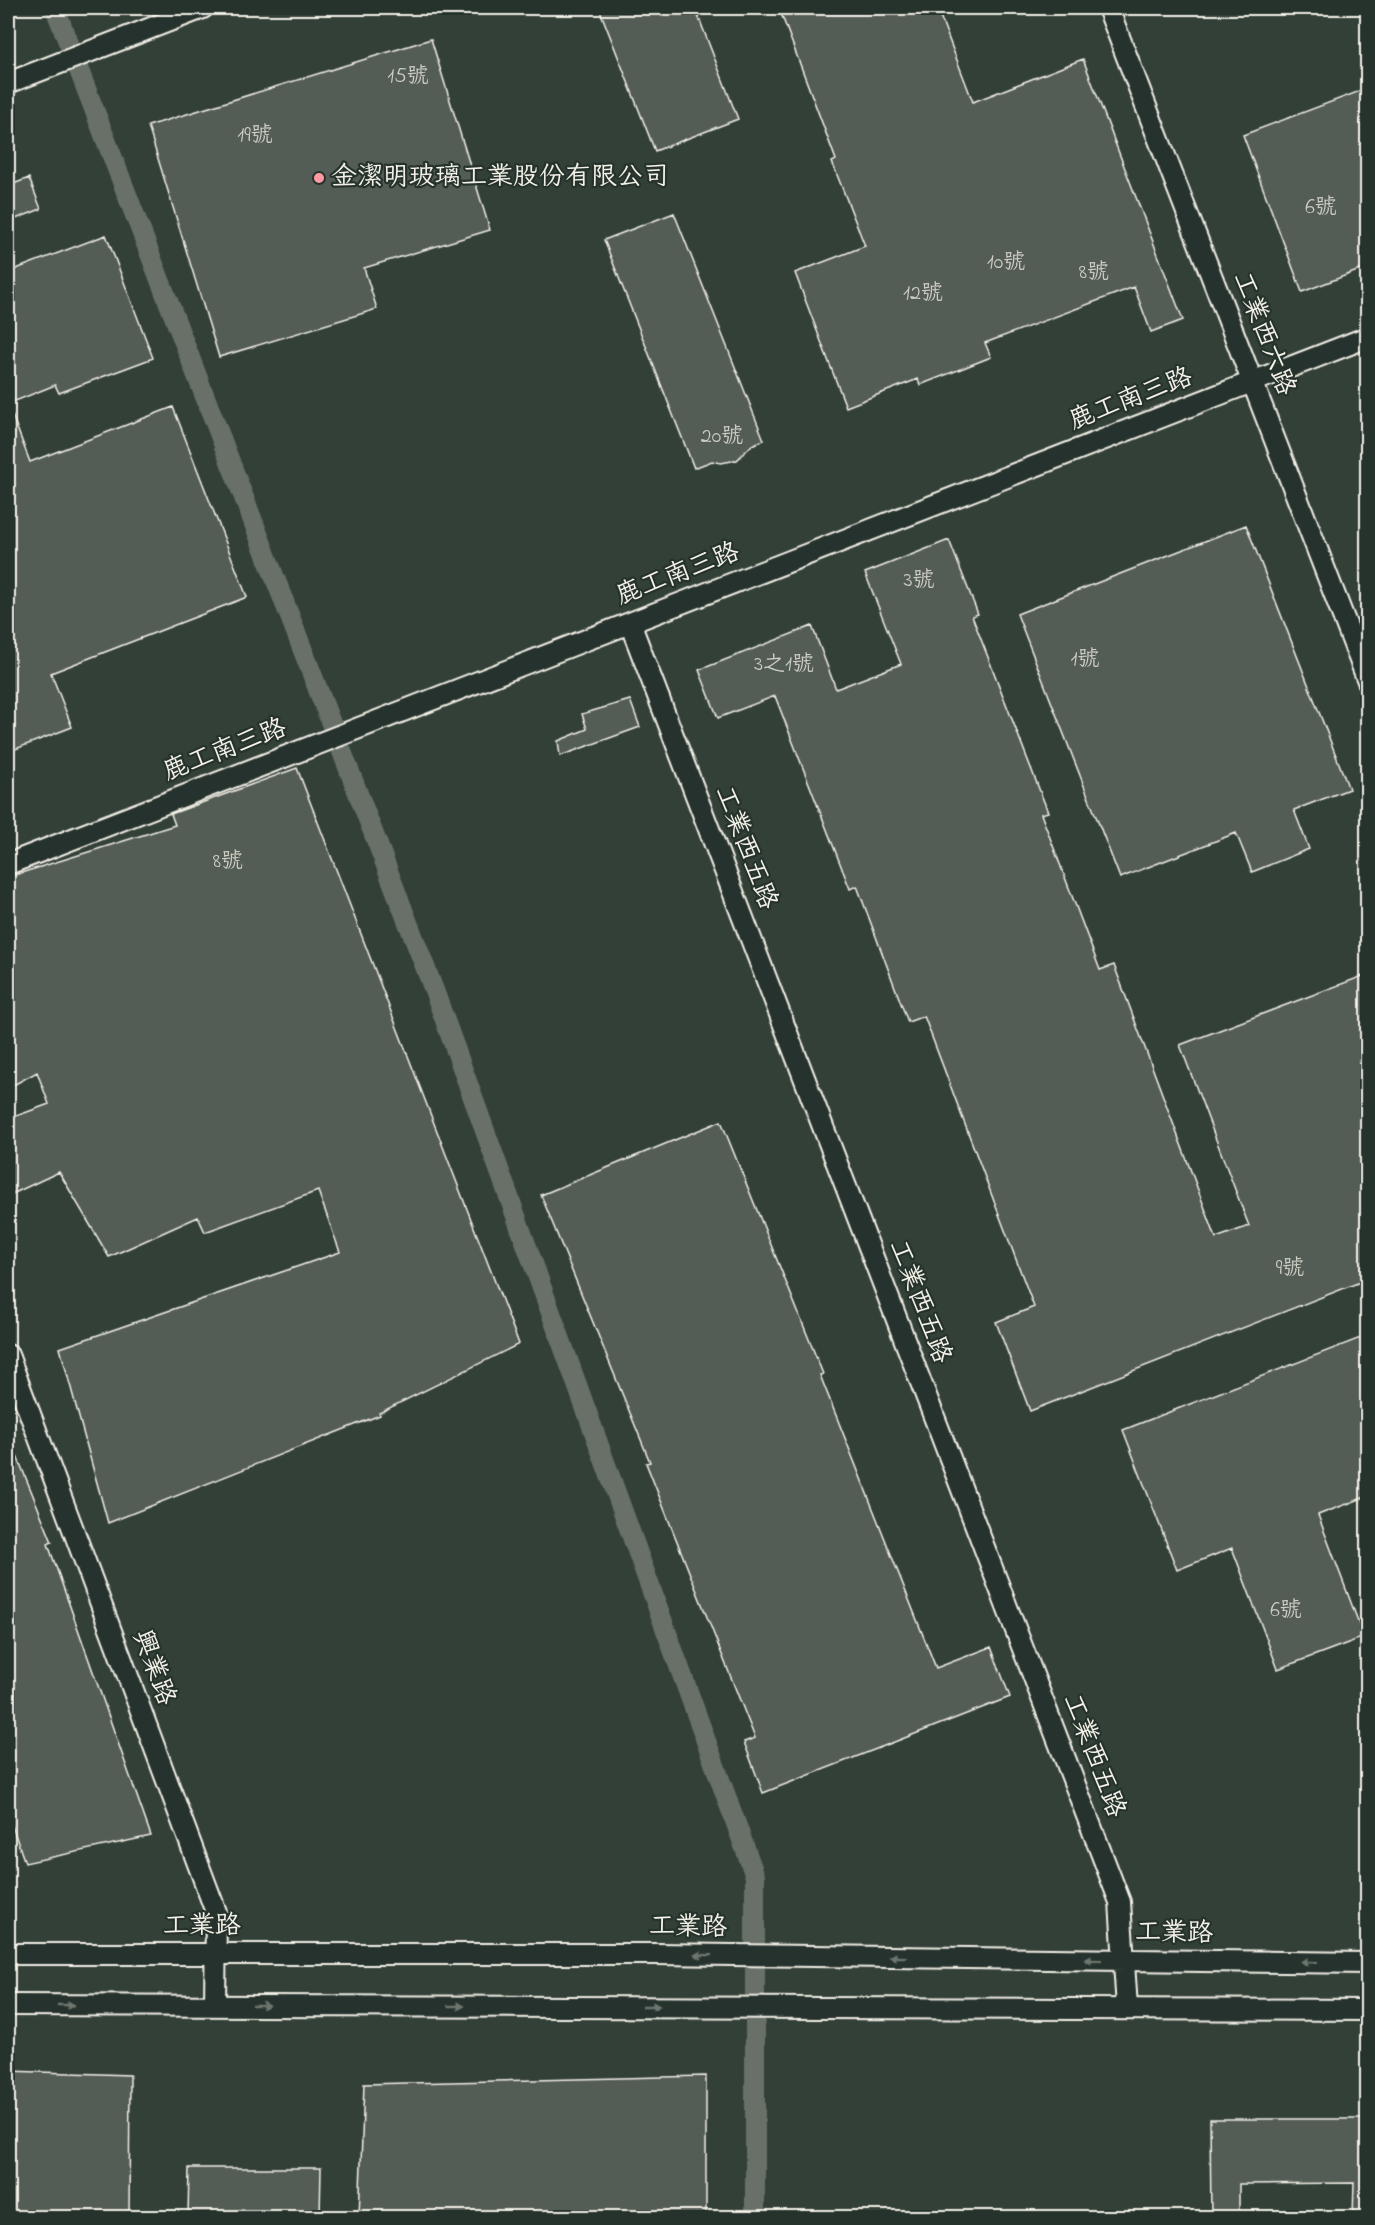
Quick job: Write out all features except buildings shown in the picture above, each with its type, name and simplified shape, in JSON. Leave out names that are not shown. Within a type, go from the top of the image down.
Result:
[{"type":"street","points":[[8,83],[203,8]]},
{"type":"street","name":"工業西六路","points":[[1108,8],[1368,681]]},
{"type":"street","name":"鹿工南三路","points":[[8,864],[1368,337]]},
{"type":"street","name":"工業西五路","points":[[630,623],[1120,1902],[1127,2008]]},
{"type":"street","name":"興業路","points":[[8,1355],[216,1912],[215,2005]]},
{"type":"street","name":"工業路","points":[[8,1954],[656,1954],[1368,1963]]},
{"type":"street","points":[[8,2005],[1368,2010]]},
{"type":"shaded area","points":[[8,8],[1367,8],[1367,2217],[8,2218]]},
{"type":"waterway","points":[[55,8],[434,990],[755,1876],[755,2218]]},
{"type":"place","name":"金潔明玻璃工業股份有限公司","points":[[319,178]]}]
